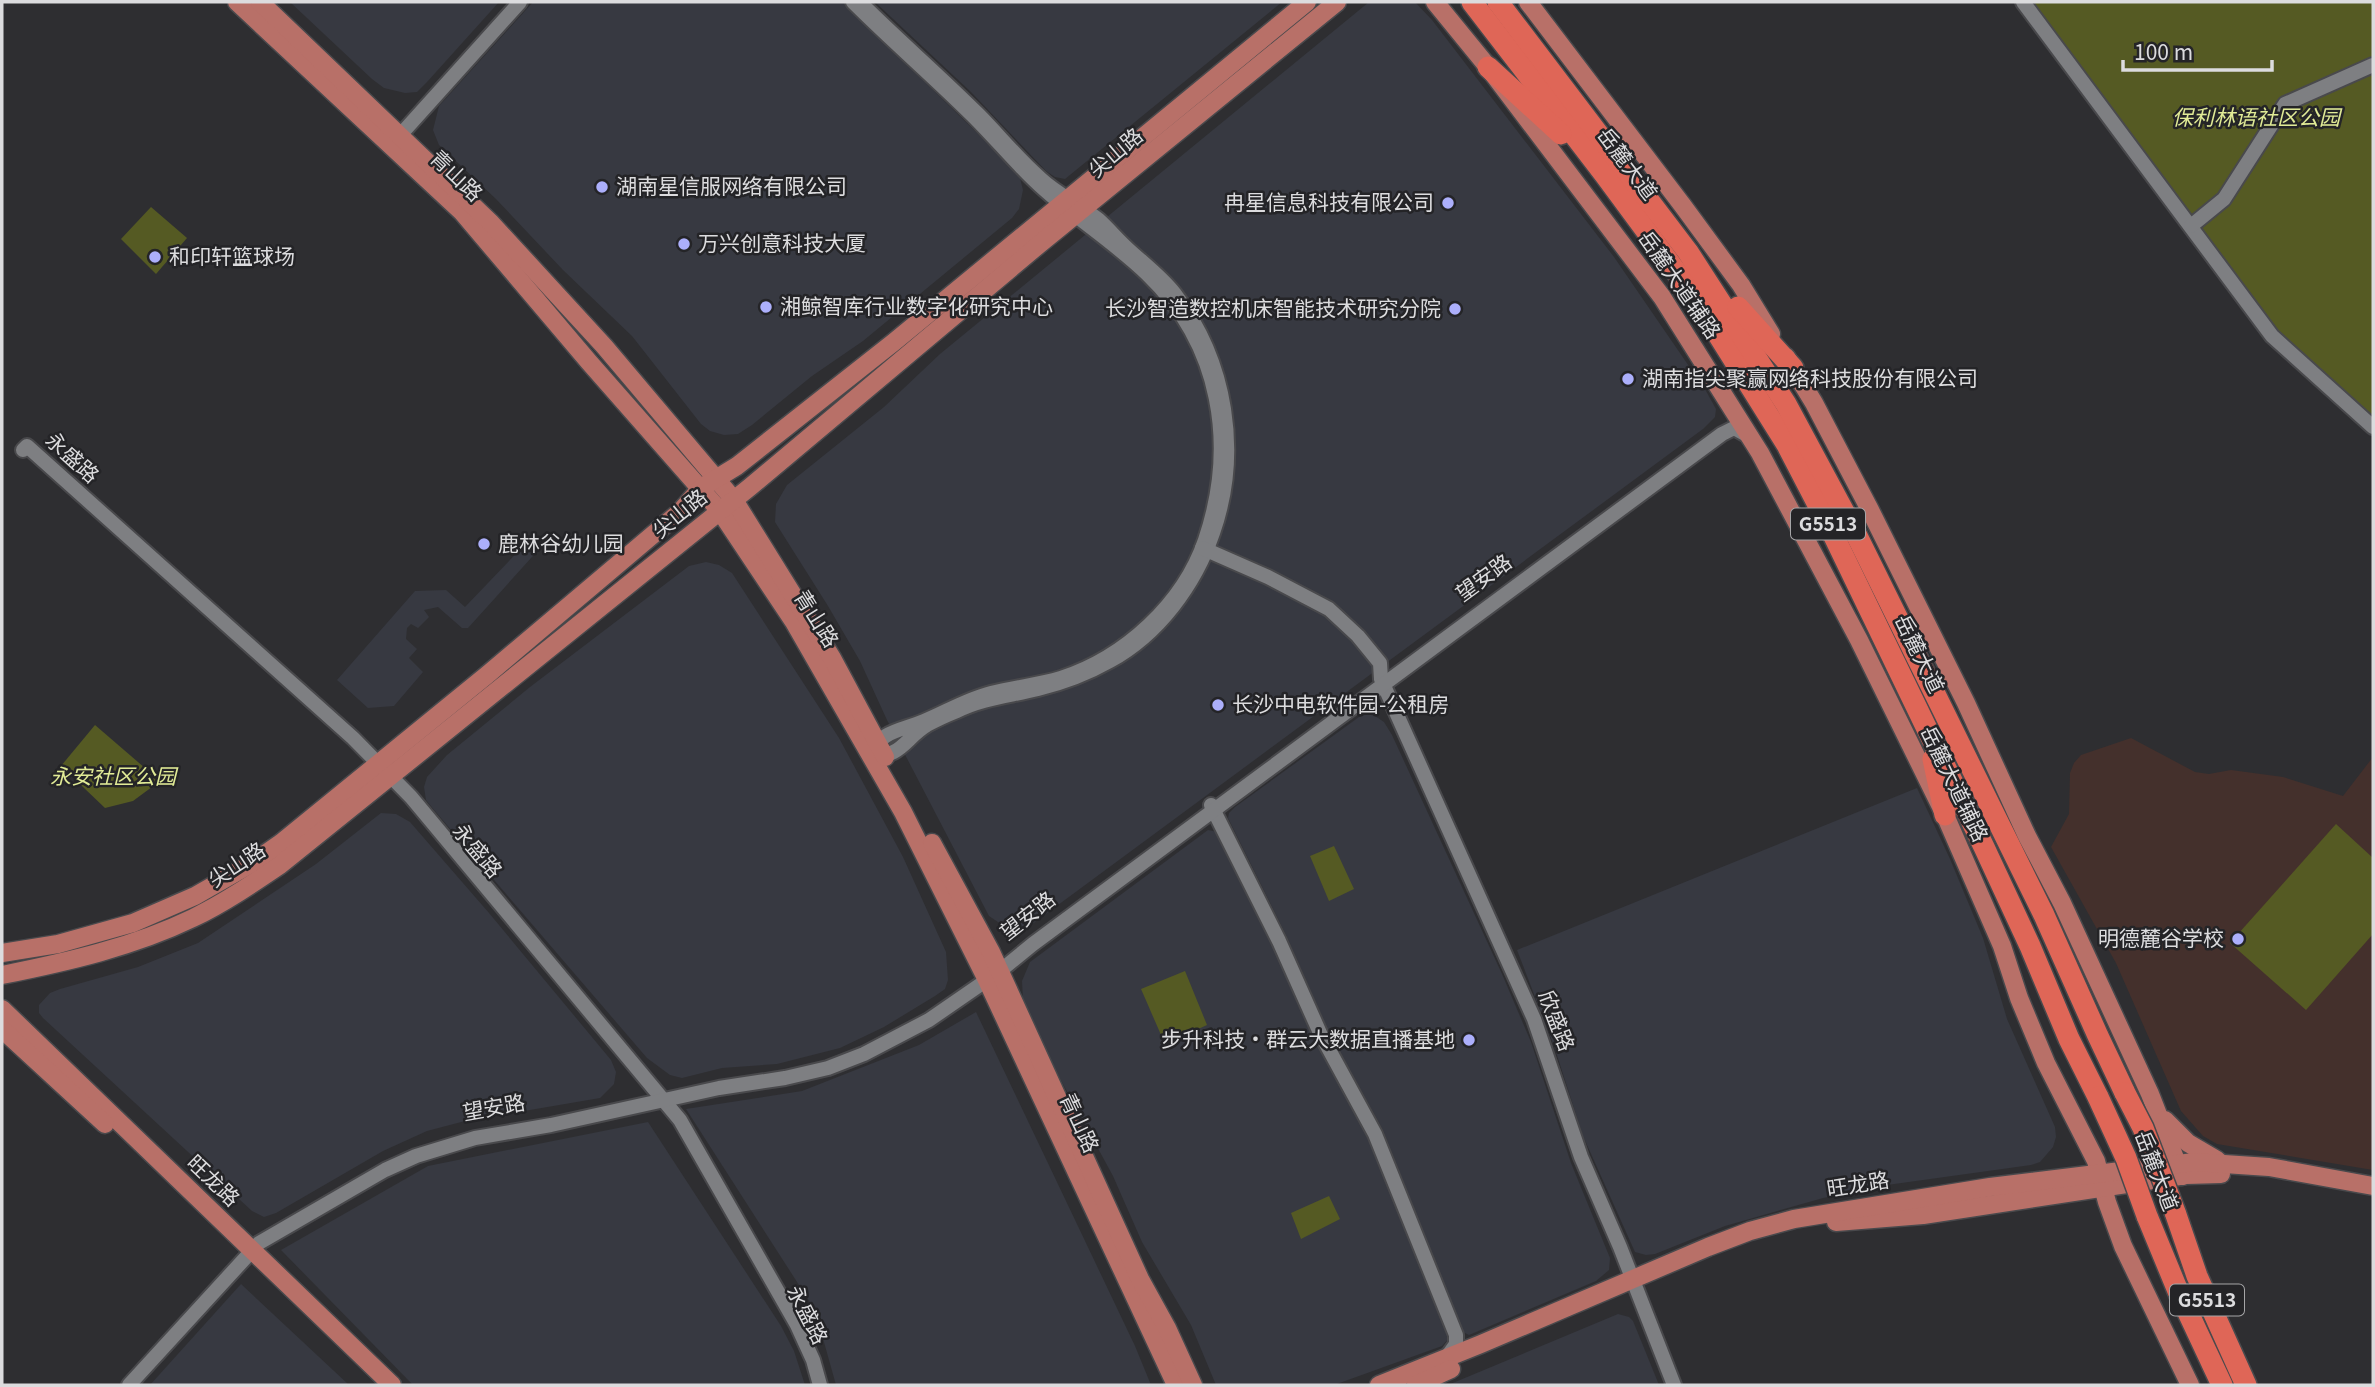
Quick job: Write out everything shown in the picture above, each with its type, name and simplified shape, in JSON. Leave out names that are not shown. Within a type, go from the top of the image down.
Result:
[{"type":"highway","name":"岳麓大道","points":[[1472,2],[1692,293],[1787,445],[2007,894],[2069,1039],[2126,1158],[2173,1280],[2222,1385]]},
{"type":"highway","name":"岳麓大道","points":[[1498,2],[1688,252],[1768,374],[1818,461],[2044,915],[2143,1128],[2197,1276],[2246,1385]]},
{"type":"highway","points":[[1488,67],[1605,175]]},
{"type":"highway","points":[[1688,252],[1793,368]]},
{"type":"highway","points":[[1926,726],[1945,816]]},
{"type":"main road","name":"青山路","points":[[237,2],[491,223],[604,346],[717,477],[727,506],[794,622],[877,751],[904,812],[992,973],[1193,1385]]},
{"type":"main road","name":"青山路","points":[[260,2],[462,212],[589,362],[701,488],[727,506]]},
{"type":"main road","name":"尖山路","points":[[2,953],[58,944],[133,923],[195,895],[248,865],[383,771],[727,506],[1307,2]]},
{"type":"main road","name":"尖山路","points":[[2,975],[96,954],[154,934],[196,917],[280,865],[487,675],[681,511],[701,488],[737,467],[894,342],[1336,2]]},
{"type":"main road","name":"岳麓大道辅路","points":[[1435,2],[1488,67],[1662,297],[1751,438],[1859,640],[1945,816],[2002,946],[2046,1063],[2091,1151],[2123,1246],[2190,1385]]},
{"type":"main road","name":"岳麓大道辅路","points":[[1528,2],[1741,285],[1814,403],[1966,703],[2027,836],[2062,903],[2150,1094],[2180,1169]]},
{"type":"main road","name":"青山路","points":[[992,973],[1176,1385]]},
{"type":"main road","name":"旺龙路","points":[[2,1009],[376,1385]]},
{"type":"main road","name":"旺龙路","points":[[2,1029],[392,1385]]},
{"type":"main road","points":[[2150,1094],[2164,1117],[2188,1143],[2215,1159],[2234,1164]]},
{"type":"main road","name":"旺龙路","points":[[1379,1385],[1632,1285],[1736,1248],[1804,1228],[1856,1220],[1923,1215],[2101,1180],[2234,1164],[2269,1167],[2373,1186]]},
{"type":"main road","name":"旺龙路","points":[[2180,1169],[2250,1176],[2373,1198]]},
{"type":"main road","name":"旺龙路","points":[[1416,1385],[1632,1285]]},
{"type":"street","points":[[394,139],[514,2]]},
{"type":"street","points":[[394,139],[520,2]]},
{"type":"street","points":[[853,2],[974,117],[1036,182],[1072,206]]},
{"type":"street","points":[[860,2],[977,113],[1040,178],[1168,296],[1185,320],[1210,372],[1217,400],[1220,466],[1216,504],[1203,552],[1190,583],[1150,631],[1122,654],[1100,667],[1063,682],[994,698],[961,709],[925,726],[908,744],[877,751]]},
{"type":"street","points":[[2023,2],[2272,336],[2373,427]]},
{"type":"street","points":[[2191,226],[2224,199],[2285,104],[2373,65]]},
{"type":"street","name":"望安路","points":[[129,1385],[245,1252],[359,1184],[416,1156],[475,1138],[551,1125],[718,1083],[785,1073],[826,1062],[895,1035],[1033,944],[1717,430],[1727,419],[1728,398]]},
{"type":"street","name":"望安路","points":[[1380,683],[1727,430],[1738,429],[1751,438]]},
{"type":"street","name":"永盛路","points":[[383,771],[23,450],[27,446],[383,771],[680,1120],[797,1325],[813,1360],[817,1385]]},
{"type":"street","name":"欣盛路","points":[[1203,552],[1280,582],[1329,609],[1358,636],[1380,663],[1380,683],[1534,1019],[1581,1157],[1672,1385]]},
{"type":"street","points":[[1214,806],[1282,939],[1323,1031],[1378,1132],[1460,1334],[1468,1343],[1481,1344]]},
{"type":"street","points":[[1214,806],[1320,1033],[1375,1134],[1394,1179],[1456,1335],[1456,1344],[1443,1360]]},
{"type":"shaded area","points":[[290,2],[499,2],[417,92],[405,93],[384,88],[372,79]]},
{"type":"shaded area","points":[[533,2],[843,2],[1014,169],[1023,190],[1019,209],[1012,218],[863,341],[812,376],[752,425],[738,434],[724,435],[710,431],[701,424],[632,336],[439,145],[433,130],[439,106]]},
{"type":"shaded area","points":[[875,2],[1282,2],[1065,179],[1046,171],[971,92]]},
{"type":"shaded area","points":[[1369,2],[1415,2],[1432,20],[1614,257],[1706,391],[1716,409],[1715,417],[1703,429],[1035,922],[1028,927],[1007,928],[989,916],[887,720],[860,661],[775,522],[776,504],[787,485],[884,407],[940,354]]},
{"type":"shaded area","points":[[533,536],[541,543],[541,547],[468,628],[462,628],[438,607],[424,610],[429,617],[418,628],[411,624],[407,628],[406,639],[417,649],[409,658],[423,672],[394,706],[368,708],[337,680],[415,591],[446,590],[465,607]]},
{"type":"shaded area","points":[[706,562],[719,565],[732,573],[839,738],[903,857],[946,952],[948,980],[945,989],[935,996],[884,1027],[840,1048],[777,1064],[722,1068],[682,1078],[670,1075],[647,1058],[434,810],[426,800],[424,787],[427,777],[447,755],[530,687],[689,566]]},
{"type":"shaded area","points":[[1367,714],[1384,722],[1392,735],[1502,974],[1531,1042],[1571,1163],[1610,1258],[1609,1270],[1596,1281],[1469,1335],[1463,1332],[1383,1130],[1328,1030],[1287,937],[1228,818],[1235,807],[1359,717]]},
{"type":"shaded area","name":"明德麓谷学校","points":[[2131,738],[2195,772],[2209,774],[2231,770],[2283,777],[2343,796],[2373,757],[2373,1170],[2217,1144],[2203,1136],[2181,1111],[2116,963],[2051,847],[2069,814],[2070,773],[2074,763],[2081,755]]},
{"type":"shaded area","points":[[1917,788],[1983,938],[2007,1019],[2055,1127],[2053,1147],[2040,1162],[2031,1165],[1887,1185],[1823,1198],[1725,1226],[1655,1254],[1635,1252],[1583,1136],[1554,1046],[1517,950]]},
{"type":"shaded area","points":[[381,813],[396,814],[410,822],[489,913],[611,1060],[616,1072],[614,1084],[600,1098],[465,1121],[427,1131],[383,1151],[276,1213],[264,1217],[252,1211],[43,1018],[39,1013],[39,1005],[50,993],[60,989],[138,967],[198,943],[316,864]]},
{"type":"shaded area","points":[[1208,830],[1218,832],[1370,1136],[1450,1337],[1442,1346],[1334,1385],[1216,1385],[1191,1325],[1142,1242],[1113,1176],[1051,1062],[1023,1000],[1022,981],[1030,962]]},
{"type":"shaded area","points":[[976,1012],[1151,1385],[836,1385],[815,1310],[686,1109],[802,1091],[919,1045]]},
{"type":"shaded area","points":[[648,1122],[781,1326],[794,1351],[805,1385],[413,1385],[281,1250],[428,1166]]},
{"type":"shaded area","points":[[241,1284],[349,1385],[150,1385]]},
{"type":"shaded area","points":[[1618,1314],[1633,1321],[1659,1385],[1448,1385]]},
{"type":"green space","name":"保利林语社区公园","points":[[2023,2],[2373,2],[2373,418],[2272,336]]},
{"type":"green space","name":"和印轩篮球场","points":[[151,207],[187,238],[156,274],[121,239]]},
{"type":"green space","name":"永安社区公园","points":[[95,725],[160,781],[133,801],[105,808],[61,766]]},
{"type":"green space","points":[[2336,824],[2373,858],[2373,934],[2306,1010],[2230,943]]},
{"type":"green space","points":[[1334,846],[1354,889],[1329,901],[1310,856]]},
{"type":"green space","points":[[1185,971],[1207,1025],[1165,1044],[1141,989]]},
{"type":"green space","points":[[1329,1196],[1340,1219],[1301,1239],[1291,1213]]},
{"type":"place","name":"湖南星信服网络有限公司","points":[[602,187]]},
{"type":"place","name":"冉星信息科技有限公司","points":[[1448,203]]},
{"type":"place","name":"万兴创意科技大厦","points":[[684,244]]},
{"type":"place","name":"和印轩篮球场","points":[[155,257]]},
{"type":"place","name":"湘鲸智库行业数字化研究中心","points":[[766,307]]},
{"type":"place","name":"长沙智造数控机床智能技术研究分院","points":[[1455,309]]},
{"type":"place","name":"湖南指尖聚赢网络科技股份有限公司","points":[[1628,379]]},
{"type":"place","name":"鹿林谷幼儿园","points":[[484,544]]},
{"type":"place","name":"长沙中电软件园-公租房","points":[[1218,705]]},
{"type":"place","name":"明德麓谷学校","points":[[2238,939]]},
{"type":"place","name":"步升科技·群云大数据直播基地","points":[[1469,1040]]}]
